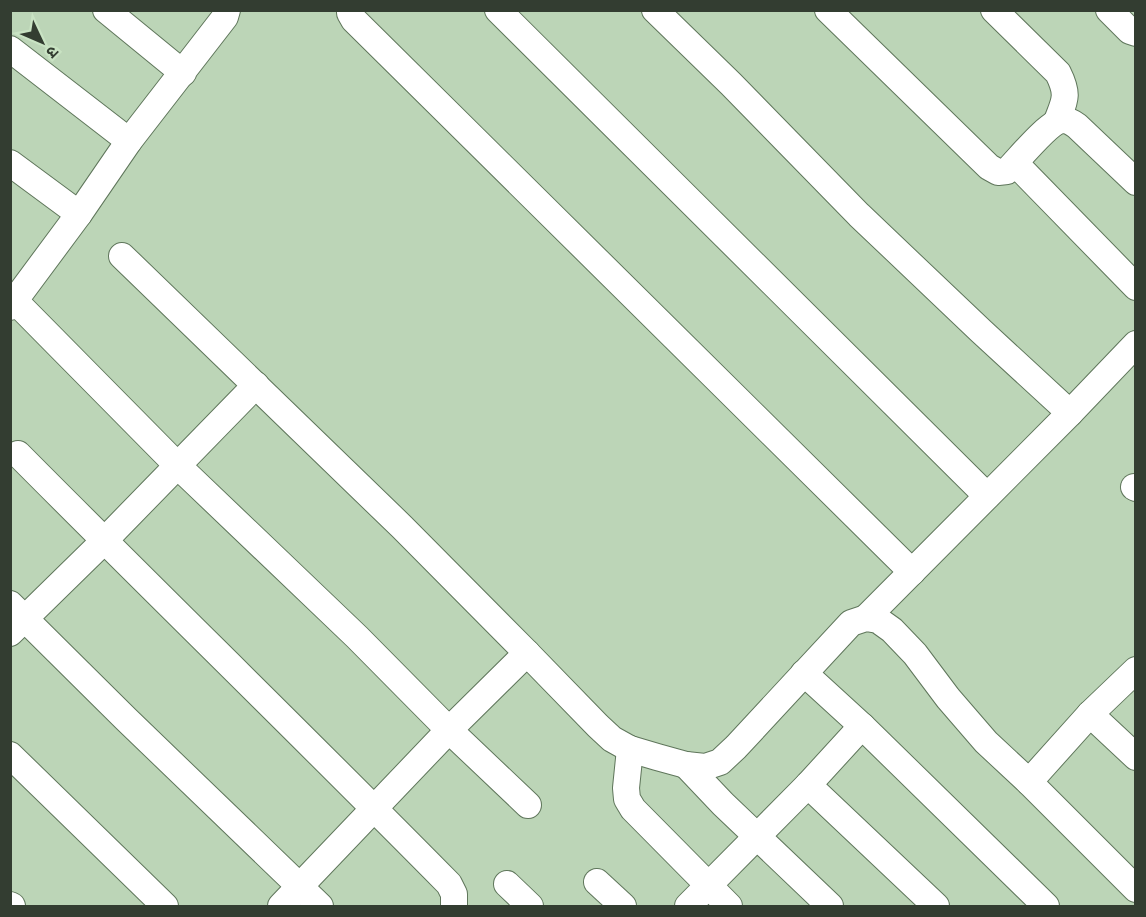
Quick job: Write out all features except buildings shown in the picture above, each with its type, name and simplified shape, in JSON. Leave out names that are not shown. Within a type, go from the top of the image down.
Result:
[{"type":"street","points":[[106,10],[183,72]]},
{"type":"street","points":[[227,10],[225,17],[129,141],[79,214],[14,294],[178,465],[528,806]]},
{"type":"street","points":[[350,10],[354,20],[912,572]]},
{"type":"street","points":[[498,10],[987,496]]},
{"type":"street","points":[[655,10],[860,215],[981,332],[1070,413]]},
{"type":"street","points":[[828,10],[988,167],[998,172],[1006,171],[1047,128],[1057,121],[1066,120],[1077,126],[1136,182]]},
{"type":"street","points":[[994,10],[1058,73],[1064,86],[1065,99],[1057,121]]},
{"type":"street","points":[[1109,10],[1130,31],[1136,33]]},
{"type":"street","points":[[10,50],[129,141]]},
{"type":"street","points":[[10,163],[79,214]]},
{"type":"street","points":[[1015,163],[1136,287]]},
{"type":"street","points":[[122,256],[402,527],[612,739],[630,749],[686,765],[705,767],[720,762],[736,747],[851,623],[866,618],[1136,344]]},
{"type":"street","points":[[256,385],[104,541],[15,619],[126,719],[320,906]]},
{"type":"street","points":[[18,454],[450,884],[454,894],[454,906]]},
{"type":"street","points":[[866,618],[878,620],[892,630],[915,654],[948,698],[986,742],[1136,889]]},
{"type":"street","points":[[281,906],[449,730],[527,653]]},
{"type":"street","points":[[1029,782],[1090,714],[1136,670]]},
{"type":"street","points":[[804,673],[862,726],[1046,906]]},
{"type":"street","points":[[1090,714],[1136,757]]},
{"type":"street","points":[[688,906],[758,837],[862,726]]},
{"type":"street","points":[[630,749],[626,788],[627,799],[633,809],[729,906]]},
{"type":"street","points":[[10,755],[165,906]]},
{"type":"street","points":[[686,765],[717,798],[830,906]]},
{"type":"street","points":[[808,785],[936,906]]},
{"type":"street","points":[[597,882],[622,906]]},
{"type":"street","points":[[507,884],[530,906]]}]
